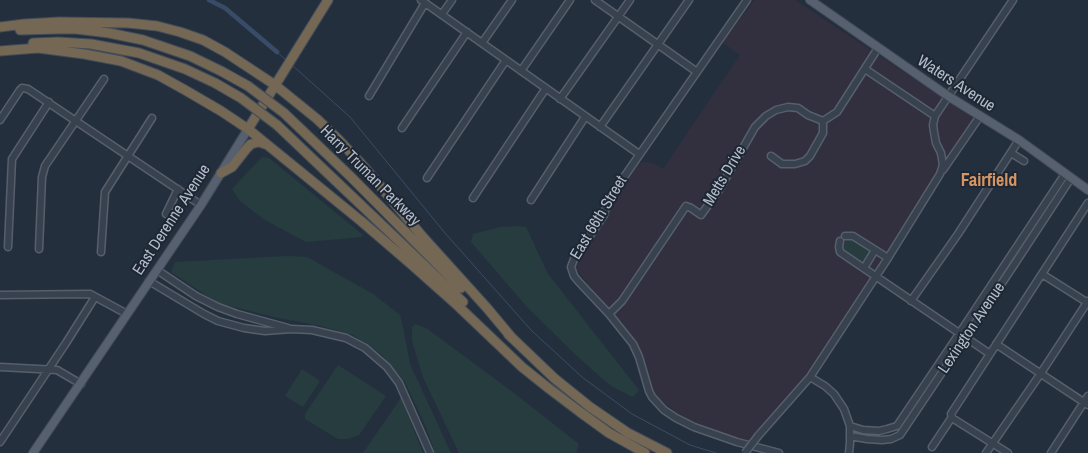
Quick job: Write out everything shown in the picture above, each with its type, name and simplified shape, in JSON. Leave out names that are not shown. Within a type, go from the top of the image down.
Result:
[{"type":"highway","name":"East Derenne Avenue","points":[[248,129],[328,0]]},
{"type":"highway","points":[[0,27],[42,22],[128,23],[157,26],[203,40],[225,52],[275,85],[317,119],[339,140],[512,338]]},
{"type":"highway","name":"Harry Truman Parkway","points":[[0,32],[59,28],[126,36],[190,56],[221,70],[248,86],[284,113],[340,166],[421,249],[554,378],[590,408],[628,433],[667,453]]},
{"type":"highway","name":"Harry Truman Parkway","points":[[0,46],[58,42],[91,44],[123,50],[155,58],[185,69],[241,98],[276,125],[542,380],[584,415],[610,433],[645,453]]},
{"type":"highway","points":[[0,51],[38,48],[121,61],[158,75],[222,111],[268,145],[411,264],[546,388],[584,415]]},
{"type":"highway","points":[[221,173],[232,167],[251,144],[259,142],[268,145]]},
{"type":"main road","name":"Waters Avenue","points":[[813,1],[948,96],[1019,140],[1088,190]]},
{"type":"main road","name":"East Derenne Avenue","points":[[33,453],[202,205],[248,129]]},
{"type":"street","points":[[442,14],[452,0]]},
{"type":"street","points":[[482,43],[512,0]]},
{"type":"street","points":[[521,71],[570,0]]},
{"type":"street","points":[[595,0],[697,72]]},
{"type":"street","points":[[560,99],[630,0]]},
{"type":"street","points":[[600,127],[689,0]]},
{"type":"street","name":"East 66th Street","points":[[747,0],[608,200],[604,215],[574,258],[572,271],[578,281],[609,314],[633,344],[652,397],[669,414],[694,427],[737,442],[779,453]]},
{"type":"street","points":[[940,174],[943,165],[934,132],[935,116],[1013,0]]},
{"type":"street","points":[[369,96],[423,2],[639,154]]},
{"type":"street","points":[[402,128],[467,32]]},
{"type":"street","points":[[771,156],[782,164],[795,164],[805,161],[810,156],[823,134],[823,121],[837,112],[878,48]]},
{"type":"street","points":[[427,178],[506,60]]},
{"type":"street","points":[[864,69],[935,116]]},
{"type":"street","points":[[39,250],[44,166],[104,79]]},
{"type":"street","points":[[0,120],[20,90],[26,88],[202,205]]},
{"type":"street","points":[[473,198],[546,88]]},
{"type":"street","points":[[8,247],[12,160],[49,102]]},
{"type":"street","name":"Metts Drive","points":[[609,314],[622,301],[686,206],[701,215],[719,190],[755,127],[766,116],[776,110],[788,107],[798,108],[808,115],[823,121]]},
{"type":"street","points":[[745,453],[810,377],[888,258],[940,174],[980,116]]},
{"type":"street","points":[[531,200],[585,117]]},
{"type":"street","points":[[102,252],[105,192],[152,118]]},
{"type":"street","points":[[911,301],[958,234],[1019,140]]},
{"type":"street","points":[[1011,153],[1024,161]]},
{"type":"street","name":"Lexington Avenue","points":[[850,436],[882,440],[900,435],[1013,254],[1068,176]]},
{"type":"street","name":"Lexington Avenue","points":[[900,422],[1019,257],[1068,176]]},
{"type":"street","points":[[166,214],[178,189]]},
{"type":"street","points":[[932,447],[952,418],[951,414],[1088,203]]},
{"type":"street","points":[[845,236],[853,236],[888,258]]},
{"type":"street","points":[[840,241],[840,252],[990,354]]},
{"type":"street","points":[[864,268],[875,250]]},
{"type":"street","points":[[1013,254],[1019,257]]},
{"type":"street","points":[[157,270],[196,296],[218,306],[237,314],[291,329]]},
{"type":"street","points":[[986,453],[1088,302],[1042,274]]},
{"type":"street","points":[[150,281],[218,321],[265,331],[312,330],[346,338],[365,348],[387,367],[399,382],[430,453]]},
{"type":"street","points":[[0,295],[90,294],[127,314]]},
{"type":"street","points":[[0,442],[95,297]]},
{"type":"street","points":[[996,344],[1041,374],[1087,401],[1051,453]]},
{"type":"street","points":[[0,366],[57,370],[81,384]]},
{"type":"street","points":[[810,377],[834,394],[844,409],[850,426],[849,453]]},
{"type":"street","points":[[952,418],[1008,453]]},
{"type":"street","points":[[850,426],[864,430],[879,431],[896,426],[900,422],[907,426]]},
{"type":"shaded area","points":[[755,0],[795,0],[973,118],[812,372],[783,406],[747,443],[682,417],[654,396],[635,344],[575,267],[607,214],[608,207],[636,164],[644,162],[655,164],[663,169],[740,55],[722,42]]},
{"type":"green space","points":[[262,157],[269,158],[363,235],[361,237],[306,242],[265,220],[240,201],[232,189]]},
{"type":"green space","points":[[500,227],[526,227],[548,274],[639,390],[633,397],[611,386],[579,358],[527,307],[471,242],[473,234]]},
{"type":"green space","points":[[850,238],[872,253],[864,264],[843,250],[845,243]]},
{"type":"green space","points":[[288,256],[307,257],[373,294],[400,315],[410,364],[451,453],[435,453],[425,425],[405,382],[382,355],[353,335],[218,303],[171,272],[175,262]]},
{"type":"green space","points":[[415,324],[426,328],[579,444],[576,453],[459,453],[423,377],[412,341],[412,327]]},
{"type":"green space","points":[[338,365],[386,396],[359,435],[347,439],[338,439],[305,419],[305,414]]},
{"type":"green space","points":[[302,369],[320,381],[303,407],[285,396]]},
{"type":"green space","points":[[401,398],[423,453],[363,453]]},
{"type":"waterway","points":[[209,0],[225,8],[277,52]]},
{"type":"waterway","points":[[277,52],[287,61]]},
{"type":"waterway","points":[[292,65],[350,117],[445,233],[531,330],[582,377],[632,414],[690,445],[716,453]]},
{"type":"district","name":"Fairfield","points":[[989,181]]}]
